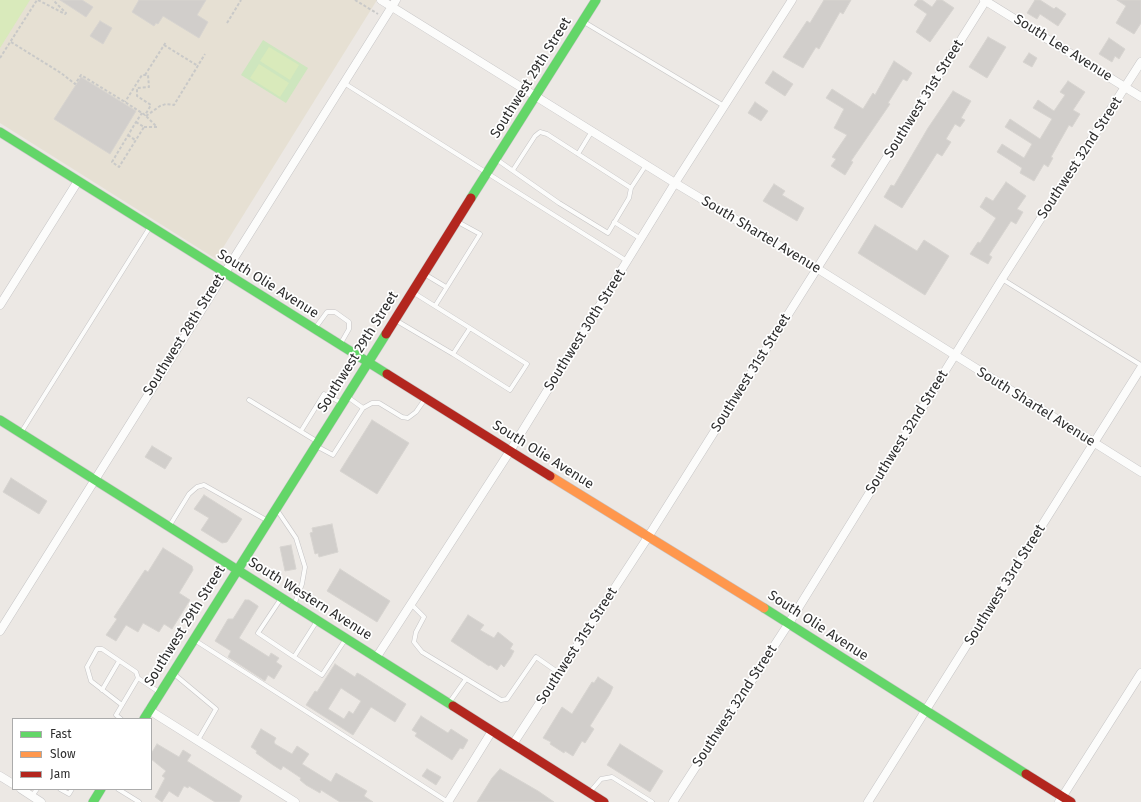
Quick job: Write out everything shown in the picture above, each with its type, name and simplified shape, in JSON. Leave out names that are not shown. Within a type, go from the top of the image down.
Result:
[{"type":"main road","name":"Southwest 29th Street","points":[[145,718],[596,0]]},
{"type":"main road","name":"South Olie Avenue","points":[[0,132],[340,346],[789,623],[1061,799],[1071,802]]},
{"type":"main road","name":"South Western Avenue","points":[[0,420],[604,802]]},
{"type":"main road","points":[[93,802],[100,790]]},
{"type":"street","name":"South Shartel Avenue","points":[[381,0],[394,3],[536,96],[675,183],[818,269],[954,356],[1141,472]]},
{"type":"street","name":"Southwest 30th Street","points":[[376,658],[510,451],[675,183],[792,0]]},
{"type":"street","name":"South Lee Avenue","points":[[985,0],[1141,97]]},
{"type":"street","name":"Southwest 31st Street","points":[[513,744],[648,537],[818,269],[985,0]]},
{"type":"street","name":"Southwest 28th Street","points":[[0,631],[394,3]]},
{"type":"street","name":"Southwest 32nd Street","points":[[673,802],[789,623],[1002,279],[1141,62]]},
{"type":"street","points":[[0,305],[78,181]]},
{"type":"street","name":"Southwest 33rd Street","points":[[868,802],[926,712],[1141,367]]},
{"type":"street","points":[[1061,799],[1141,673]]},
{"type":"street","points":[[149,710],[295,802]]},
{"type":"street","points":[[448,802],[492,731]]},
{"type":"street","points":[[0,776],[12,783]]},
{"type":"street","points":[[24,790],[35,793],[42,802]]},
{"type":"lane","points":[[583,21],[724,106]]},
{"type":"lane","points":[[344,83],[627,261]]},
{"type":"lane","points":[[578,154],[592,131]]},
{"type":"lane","points":[[513,170],[535,136],[540,132],[547,134],[632,188]]},
{"type":"lane","points":[[496,159],[559,203],[608,233],[629,198],[632,188],[646,165]]},
{"type":"lane","points":[[435,306],[480,234],[457,221]]},
{"type":"lane","points":[[614,222],[641,239]]},
{"type":"lane","points":[[20,433],[150,226]]},
{"type":"lane","points":[[424,274],[446,287]]},
{"type":"lane","points":[[1002,279],[1141,367]]},
{"type":"lane","points":[[395,320],[510,390],[527,364],[413,292]]},
{"type":"lane","points":[[315,330],[327,312],[334,312],[349,322],[349,329],[340,346]]},
{"type":"lane","points":[[453,354],[470,328]]},
{"type":"lane","points":[[301,431],[324,394],[345,400],[363,408]]},
{"type":"lane","points":[[250,400],[301,431],[333,455],[363,408],[372,403],[379,403],[402,417],[408,418],[416,412],[425,398]]},
{"type":"lane","points":[[169,527],[189,494],[197,487],[204,485],[268,521]]},
{"type":"lane","points":[[276,508],[296,538],[305,567],[302,584],[294,606]]},
{"type":"lane","points":[[282,598],[258,633],[322,675],[346,638]]},
{"type":"lane","points":[[411,604],[424,617],[416,632],[414,642],[422,652],[501,700],[507,699],[536,657],[559,673]]},
{"type":"lane","points":[[294,657],[318,620]]},
{"type":"lane","points":[[194,639],[448,802]]},
{"type":"lane","points":[[122,704],[91,681],[87,667],[98,649],[102,649],[136,672],[138,678],[160,693]]},
{"type":"lane","points":[[102,690],[119,661]]},
{"type":"lane","points":[[172,673],[216,709],[198,740]]},
{"type":"lane","points":[[115,717],[138,678]]},
{"type":"lane","points":[[449,704],[466,679]]},
{"type":"lane","points":[[589,793],[601,779],[612,777],[652,802]]},
{"type":"lane","points":[[62,790],[68,794],[71,790]]},
{"type":"lane","points":[[120,790],[139,802]]},
{"type":"path","points":[[0,58],[37,0],[65,14],[66,13],[53,0]]},
{"type":"path","points":[[227,23],[241,0]]},
{"type":"path","points":[[355,0],[384,18]]},
{"type":"path","points":[[11,42],[61,73],[75,84],[81,75],[146,115],[157,127],[144,127],[136,122]]},
{"type":"path","points":[[125,102],[142,75],[145,75],[166,42]]},
{"type":"path","points":[[164,45],[198,66]]},
{"type":"path","points":[[146,115],[160,106],[166,104],[174,105],[205,54]]},
{"type":"path","points":[[145,75],[148,75],[149,87],[137,88],[137,96],[151,105],[146,115]]},
{"type":"path","points":[[142,113],[112,162],[119,166],[144,127]]},
{"type":"path","points":[[128,135],[136,140]]},
{"type":"shaded area","points":[[0,0],[377,0],[216,259],[0,123]]},
{"type":"green space","points":[[0,0],[30,0],[0,48]]},
{"type":"green space","points":[[263,40],[308,68],[286,103],[241,75]]},
{"type":"green space","points":[[269,47],[299,65],[290,80],[260,61]]},
{"type":"green space","points":[[259,64],[289,83],[280,97],[250,78]]},
{"type":"building","points":[[60,0],[82,0],[93,7],[86,17]]},
{"type":"building","points":[[139,0],[206,0],[197,15],[208,22],[199,38],[163,16],[158,24],[156,23],[154,26],[132,12]]},
{"type":"building","points":[[824,0],[851,0],[843,14],[840,12],[819,49],[816,47],[803,68],[783,57],[807,21],[810,23]]},
{"type":"building","points":[[918,0],[922,0],[932,7],[937,0],[942,0],[954,8],[930,42],[916,32],[927,14],[914,5]]},
{"type":"building","points":[[1035,0],[1040,0],[1054,9],[1056,7],[1066,14],[1058,26],[1040,14],[1037,19],[1027,13]]},
{"type":"building","points":[[1117,0],[1141,0],[1141,23],[1134,34],[1116,23],[1126,6]]},
{"type":"building","points":[[100,21],[112,28],[103,44],[90,36]]},
{"type":"building","points":[[988,37],[1006,47],[987,78],[969,67]]},
{"type":"building","points":[[1109,38],[1125,49],[1119,59],[1115,56],[1112,62],[1099,54]]},
{"type":"building","points":[[1029,53],[1037,58],[1032,67],[1023,62]]},
{"type":"building","points":[[894,61],[912,73],[907,81],[903,79],[888,103],[890,104],[851,161],[853,162],[845,175],[831,166],[836,159],[832,157],[847,135],[834,128],[844,109],[826,98],[832,89],[863,109],[873,93],[875,95]]},
{"type":"building","points":[[773,71],[793,84],[785,96],[765,83]]},
{"type":"building","points":[[81,77],[136,111],[110,154],[54,119]]},
{"type":"building","points":[[1068,81],[1085,92],[1073,110],[1080,114],[1072,127],[1069,125],[1051,157],[1053,158],[1048,167],[1044,164],[1034,181],[1020,173],[1022,168],[997,152],[1002,144],[1024,158],[1032,144],[1005,127],[1010,119],[1040,139],[1052,119],[1033,108],[1038,100],[1054,111],[1065,95],[1060,92]]},
{"type":"building","points":[[953,91],[971,101],[961,118],[965,120],[960,127],[955,124],[946,139],[951,142],[942,156],[937,153],[902,208],[884,197],[891,185],[894,186],[928,128]]},
{"type":"building","points":[[755,102],[768,111],[761,121],[748,113]]},
{"type":"building","points":[[1006,182],[1026,196],[1017,209],[1023,212],[1016,224],[1011,221],[989,255],[992,257],[988,264],[970,254],[978,242],[980,243],[996,218],[980,207],[986,197],[993,201]]},
{"type":"building","points":[[774,184],[785,191],[782,195],[804,208],[797,221],[763,201]]},
{"type":"building","points":[[875,225],[917,251],[924,240],[949,256],[925,295],[858,253]]},
{"type":"building","points":[[372,420],[409,443],[377,494],[340,471]]},
{"type":"building","points":[[152,446],[172,458],[165,469],[145,457]]},
{"type":"building","points":[[11,478],[47,501],[39,514],[3,492]]},
{"type":"building","points":[[204,495],[242,519],[227,542],[222,543],[201,530],[209,518],[194,509]]},
{"type":"building","points":[[332,524],[338,552],[319,557],[318,553],[315,554],[310,533],[313,532],[312,528]]},
{"type":"building","points":[[291,545],[296,569],[285,571],[280,547]]},
{"type":"building","points":[[163,548],[192,566],[193,570],[179,593],[190,600],[172,629],[164,624],[159,632],[143,623],[138,632],[126,625],[116,641],[106,635],[117,619],[114,617],[145,570],[148,572]]},
{"type":"building","points":[[340,569],[390,601],[377,622],[327,591]]},
{"type":"building","points":[[245,600],[249,600],[258,607],[239,638],[269,657],[271,653],[279,658],[276,662],[282,666],[274,679],[268,675],[265,681],[228,657],[231,651],[215,641],[228,619],[233,619]]},
{"type":"building","points":[[468,615],[484,625],[480,630],[494,638],[498,632],[513,644],[510,649],[514,651],[504,667],[501,664],[497,670],[451,641]]},
{"type":"building","points":[[335,664],[355,677],[357,673],[361,675],[406,704],[395,722],[371,707],[353,735],[306,705],[315,691],[317,692]],"holes":[[[341,688],[361,701],[353,714],[349,711],[344,719],[328,709]]]},
{"type":"building","points":[[598,677],[613,687],[610,694],[590,726],[594,729],[585,743],[582,741],[573,756],[565,751],[564,753],[550,744],[551,742],[543,738],[562,707],[572,714],[592,682],[594,683]]},
{"type":"building","points":[[421,716],[448,733],[451,729],[468,740],[463,749],[460,748],[452,760],[415,736],[417,733],[412,730]]},
{"type":"building","points":[[261,729],[276,738],[274,742],[275,744],[292,754],[297,746],[309,754],[302,764],[331,782],[336,773],[367,791],[364,796],[373,802],[340,802],[321,790],[320,793],[306,785],[300,780],[301,778],[283,766],[281,770],[273,765],[256,753],[257,751],[251,747]]},
{"type":"building","points":[[157,744],[179,757],[183,750],[191,755],[187,761],[242,796],[239,802],[215,802],[189,786],[188,788],[184,786],[178,797],[169,791],[162,802],[155,797],[165,778],[162,776],[166,771],[152,760],[152,752]]},
{"type":"building","points":[[620,744],[663,771],[650,792],[607,765]]},
{"type":"building","points":[[427,769],[441,777],[436,785],[422,776]]},
{"type":"building","points":[[500,769],[554,802],[477,802],[492,778]]},
{"type":"traffic: fast","points":[[471,198],[596,0]]},
{"type":"traffic: fast","points":[[0,132],[387,374]]},
{"type":"traffic: fast","points":[[145,718],[386,334]]},
{"type":"traffic: fast","points":[[0,420],[453,706]]},
{"type":"traffic: fast","points":[[764,608],[1026,774]]},
{"type":"traffic: fast","points":[[93,802],[100,790]]},
{"type":"traffic: slow","points":[[550,476],[764,608]]},
{"type":"traffic: jam","points":[[386,334],[471,198]]},
{"type":"traffic: jam","points":[[387,374],[550,476]]},
{"type":"traffic: jam","points":[[453,706],[604,802]]},
{"type":"traffic: jam","points":[[1026,774],[1071,802]]}]
